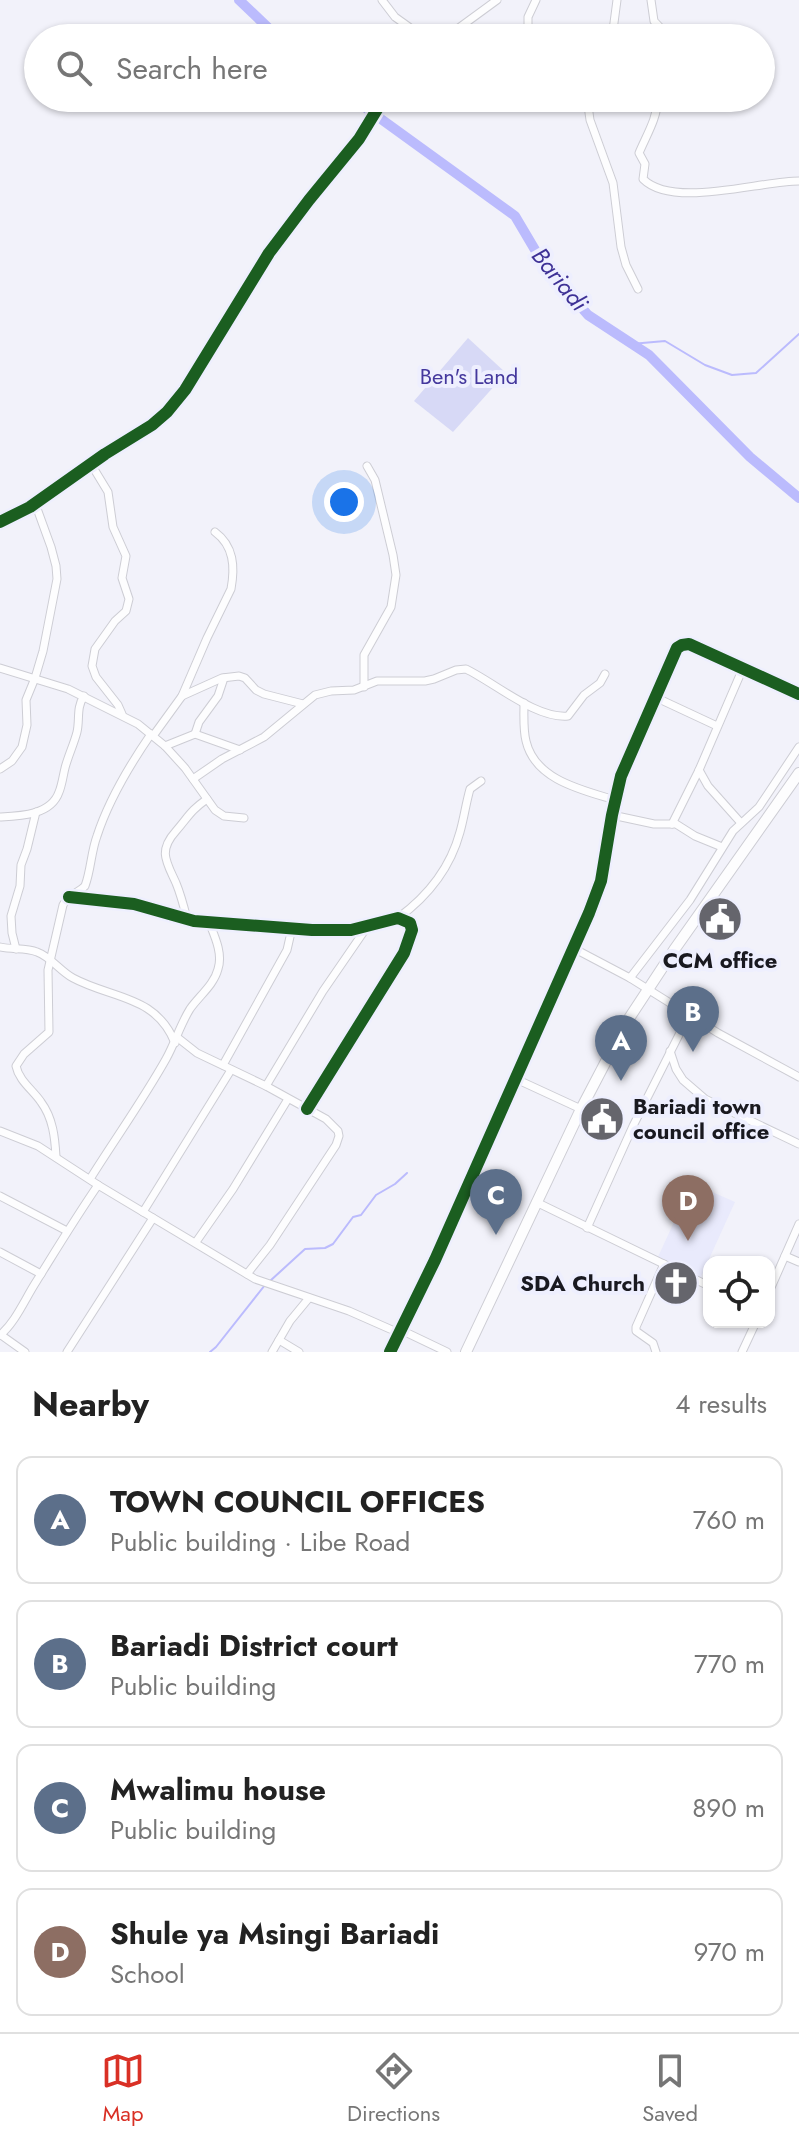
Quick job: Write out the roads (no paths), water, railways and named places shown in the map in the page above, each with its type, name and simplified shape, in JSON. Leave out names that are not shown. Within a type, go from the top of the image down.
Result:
[{"type":"highway","points":[[466,1352],[612,1048],[679,942],[799,773]]},
{"type":"street","points":[[382,0],[405,24]]},
{"type":"street","points":[[528,24],[536,0]]},
{"type":"street","points":[[614,24],[617,0]]},
{"type":"street","points":[[651,0],[657,24]]},
{"type":"street","points":[[463,24],[492,1]]},
{"type":"street","points":[[0,522],[35,503],[167,412],[185,390],[269,253],[359,139],[375,112]]},
{"type":"street","points":[[589,112],[613,183],[621,247],[638,289]]},
{"type":"street","points":[[656,112],[639,153],[646,167],[644,181],[648,184],[664,190],[699,193],[777,181],[799,181]]},
{"type":"street","points":[[91,464],[108,492],[113,527],[126,556],[122,578],[129,599],[126,611],[95,649],[92,666],[123,716]]},
{"type":"street","points":[[364,687],[364,655],[389,613],[396,575],[375,480],[367,466]]},
{"type":"street","points":[[0,769],[12,761],[22,747],[27,725],[26,700],[43,651],[57,579],[51,547],[35,503]]},
{"type":"street","points":[[56,1157],[55,1139],[47,1111],[18,1075],[16,1066],[24,1054],[49,1032],[47,983],[63,905],[85,886],[96,838],[108,806],[124,775],[182,696],[231,589],[231,550],[228,543],[215,532]]},
{"type":"street","points":[[390,1352],[435,1260],[575,949],[601,881],[621,776],[677,648],[689,644],[799,694]]},
{"type":"street","points":[[0,668],[84,696],[123,716],[165,746],[215,810],[224,816],[244,818]]},
{"type":"street","points":[[672,824],[743,668]]},
{"type":"street","points":[[193,779],[264,737],[315,695],[324,692],[364,687],[377,681],[425,681],[466,669],[524,703],[552,715],[568,716],[605,674]]},
{"type":"street","points":[[182,696],[224,678],[239,676],[264,694],[303,704]]},
{"type":"street","points":[[195,734],[199,722],[218,696],[224,678]]},
{"type":"street","points":[[0,817],[14,817],[51,806],[60,791],[77,732],[78,708],[84,696]]},
{"type":"street","points":[[657,698],[717,726]]},
{"type":"street","points":[[524,703],[526,739],[537,764],[568,784],[615,800]]},
{"type":"street","points":[[165,746],[195,734],[240,750]]},
{"type":"street","points":[[630,978],[690,900],[722,847],[759,807],[799,747]]},
{"type":"street","points":[[699,770],[708,786],[741,823]]},
{"type":"street","points":[[69,897],[134,904],[209,922],[335,931],[367,927],[398,918],[418,904],[441,875],[455,848],[470,789],[481,781]]},
{"type":"street","points":[[689,790],[708,786]]},
{"type":"street","points":[[187,919],[167,866],[166,848],[171,836],[187,816],[207,799]]},
{"type":"street","points":[[16,949],[11,924],[13,906],[36,812]]},
{"type":"street","points":[[612,815],[654,824],[672,824],[722,847]]},
{"type":"street","points":[[307,1109],[404,953],[412,927],[398,918]]},
{"type":"street","points":[[90,1179],[150,1088],[190,1010],[215,978],[219,967],[217,942],[209,922]]},
{"type":"street","points":[[266,1086],[318,998],[367,927]]},
{"type":"street","points":[[223,1065],[287,950],[292,928]]},
{"type":"street","points":[[0,947],[39,952],[70,976],[137,1002],[150,1009],[176,1040],[266,1086],[336,1127],[338,1141],[270,1245],[247,1274]]},
{"type":"street","points":[[575,949],[799,1077]]},
{"type":"street","points":[[587,1228],[633,1126],[689,1015]]},
{"type":"street","points":[[670,1051],[683,1080],[705,1099],[799,1144]]},
{"type":"street","points":[[143,1212],[231,1070]]},
{"type":"street","points":[[516,1079],[581,1109]]},
{"type":"street","points":[[196,1242],[233,1189],[288,1099]]},
{"type":"street","points":[[0,1131],[38,1146],[255,1279],[400,1331],[447,1352]]},
{"type":"street","points":[[25,1352],[1,1335],[98,1185]]},
{"type":"street","points":[[0,1196],[67,1231]]},
{"type":"street","points":[[536,1202],[703,1283]]},
{"type":"street","points":[[67,1352],[153,1218]]},
{"type":"street","points":[[775,1278],[799,1224]]},
{"type":"street","points":[[0,1252],[41,1274]]},
{"type":"street","points":[[785,1256],[799,1262]]},
{"type":"street","points":[[656,1352],[653,1343],[636,1331],[636,1327],[664,1264]]},
{"type":"street","points":[[272,1352],[290,1321],[309,1298]]},
{"type":"street","points":[[0,1318],[9,1324]]},
{"type":"street","points":[[742,1352],[753,1328]]},
{"type":"street","points":[[279,1340],[299,1352]]},
{"type":"waterway","name":"Bariadi","points":[[239,0],[264,24]]},
{"type":"waterway","name":"Bariadi","points":[[371,112],[515,216],[544,265],[588,315],[649,355],[750,457],[799,498]]},
{"type":"waterway","points":[[631,344],[665,341],[705,365],[732,375],[756,373],[799,334]]},
{"type":"waterway","points":[[270,1281],[305,1249],[325,1248],[333,1244],[353,1217],[361,1215],[376,1195],[407,1173]]},
{"type":"waterway","points":[[210,1352],[265,1285]]},
{"type":"place","name":"CCM office","points":[[720,919]]},
{"type":"place","name":"Bariadi District court","points":[[693,1052]]},
{"type":"place","name":"TOWN COUNCIL OFFICES","points":[[621,1081]]},
{"type":"place","name":"Bariadi town council office","points":[[602,1119]]},
{"type":"place","name":"Mwalimu house","points":[[496,1235]]},
{"type":"place","name":"Shule ya Msingi Bariadi","points":[[688,1241]]},
{"type":"place","name":"SDA Church","points":[[676,1283]]},
{"type":"park label","name":"Ben's Land","points":[[469,376]]}]
